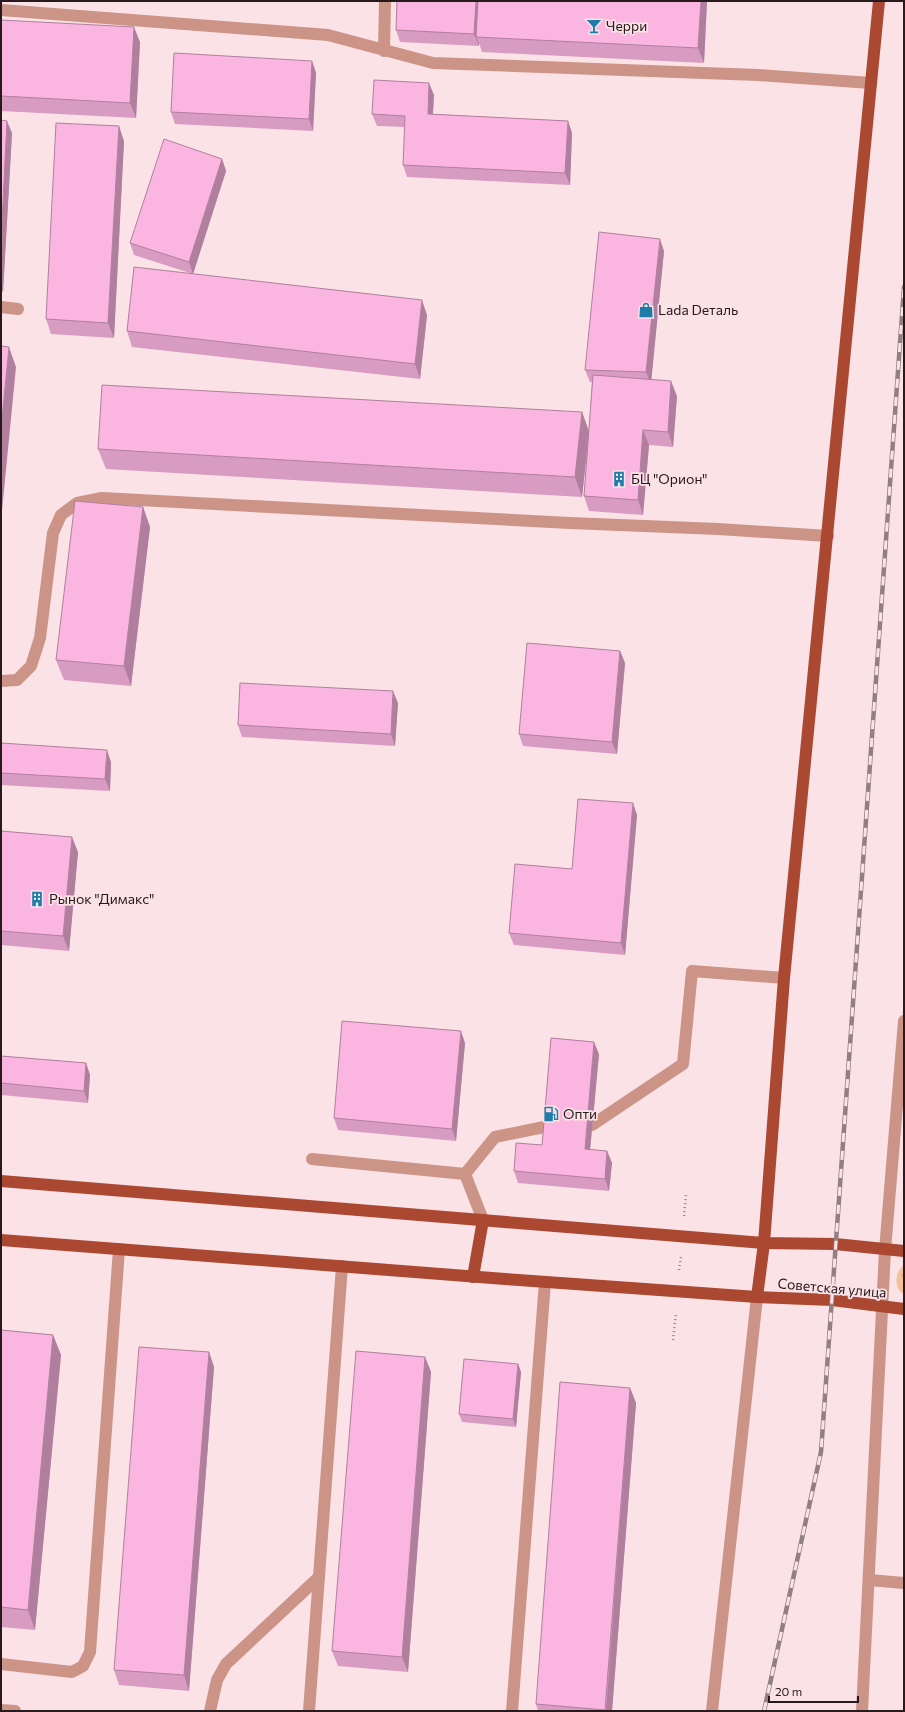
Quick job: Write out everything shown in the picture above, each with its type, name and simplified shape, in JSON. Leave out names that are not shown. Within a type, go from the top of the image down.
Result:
[{"type":"main road","points":[[758,1297],[764,1243],[784,978],[879,1]]},
{"type":"main road","points":[[1,1181],[764,1243],[835,1244],[904,1251]]},
{"type":"main road","points":[[473,1277],[483,1220]]},
{"type":"main road","name":"Советская улица","points":[[1,1240],[473,1277],[758,1297],[832,1300],[904,1309]]},
{"type":"street","points":[[384,51],[385,1]]},
{"type":"street","points":[[1,10],[328,35],[433,64],[758,75],[871,83]]},
{"type":"street","points":[[1,307],[18,309]]},
{"type":"street","points":[[1,681],[17,680],[31,666],[40,638],[53,533],[61,515],[77,503],[102,498],[570,523],[718,529],[828,536]]},
{"type":"street","points":[[592,1125],[682,1064],[692,971],[784,978]]},
{"type":"street","points":[[862,1711],[884,1307],[885,1250],[904,1021]]},
{"type":"street","points":[[465,1174],[495,1137],[549,1126]]},
{"type":"street","points":[[312,1159],[465,1174]]},
{"type":"street","points":[[465,1174],[483,1220]]},
{"type":"street","points":[[1,1664],[72,1672],[83,1666],[90,1652],[119,1249]]},
{"type":"street","points":[[309,1711],[342,1266]]},
{"type":"street","points":[[512,1711],[545,1282]]},
{"type":"street","points":[[712,1711],[758,1297]]},
{"type":"street","points":[[210,1711],[217,1680],[226,1664],[319,1577]]},
{"type":"street","points":[[869,1580],[904,1583]]},
{"type":"street","points":[[1,1710],[15,1711]]},
{"type":"path","points":[[674,1340],[686,1195]]},
{"type":"green space","points":[[904,1265],[904,1294],[900,1292],[896,1280],[899,1271]]},
{"type":"building","points":[[397,1],[476,1],[474,34],[396,30]]},
{"type":"building","name":"Черри","points":[[478,1],[701,1],[698,48],[476,37]]},
{"type":"building","points":[[1,20],[134,27],[130,103],[1,96]]},
{"type":"building","points":[[174,53],[312,61],[309,119],[171,112]]},
{"type":"building","points":[[374,80],[429,83],[428,114],[568,121],[565,173],[403,165],[405,116],[372,114]]},
{"type":"building","points":[[1,120],[7,121],[1,243]]},
{"type":"building","points":[[56,123],[119,126],[108,323],[46,319]]},
{"type":"building","points":[[164,139],[222,159],[189,262],[130,243]]},
{"type":"building","points":[[599,232],[660,239],[646,372],[585,370]]},
{"type":"building","points":[[134,267],[422,300],[415,364],[127,331]]},
{"type":"building","points":[[1,346],[9,347],[1,429]]},
{"type":"building","name":"БЦ \"Орион\"","points":[[593,375],[671,381],[668,432],[643,430],[638,500],[584,496]]},
{"type":"building","points":[[102,385],[582,412],[575,477],[98,449]]},
{"type":"building","points":[[75,501],[143,507],[124,666],[56,660]]},
{"type":"building","points":[[527,643],[620,651],[612,742],[519,734]]},
{"type":"building","points":[[240,683],[393,691],[391,734],[238,725]]},
{"type":"building","points":[[1,743],[107,750],[105,779],[1,773]]},
{"type":"building","points":[[578,799],[633,803],[621,943],[509,933],[515,864],[572,869]]},
{"type":"building","name":"Рынок \"Димакс\"","points":[[1,831],[72,837],[63,936],[1,931]]},
{"type":"building","points":[[342,1021],[461,1031],[452,1129],[334,1118]]},
{"type":"building","points":[[551,1038],[594,1042],[585,1149],[607,1151],[605,1179],[514,1171],[516,1143],[542,1145]]},
{"type":"building","points":[[1,1056],[86,1063],[84,1091],[1,1083]]},
{"type":"building","points":[[1,1330],[53,1335],[28,1610],[1,1607]]},
{"type":"building","points":[[139,1347],[209,1352],[184,1675],[114,1670]]},
{"type":"building","points":[[356,1351],[425,1357],[402,1657],[332,1651]]},
{"type":"building","points":[[464,1359],[518,1364],[513,1419],[459,1414]]},
{"type":"building","points":[[560,1382],[630,1388],[605,1710],[536,1704]]},
{"type":"railway","points":[[764,1711],[821,1452],[904,287]]},
{"type":"place","name":"Черри","points":[[594,26]]},
{"type":"place","name":"Lada Dеталь","points":[[646,310]]},
{"type":"place","name":"БЦ \"Орион\"","points":[[619,479]]},
{"type":"place","name":"Рынок \"Димакс\"","points":[[37,899]]},
{"type":"place","name":"Опти","points":[[551,1114]]}]
